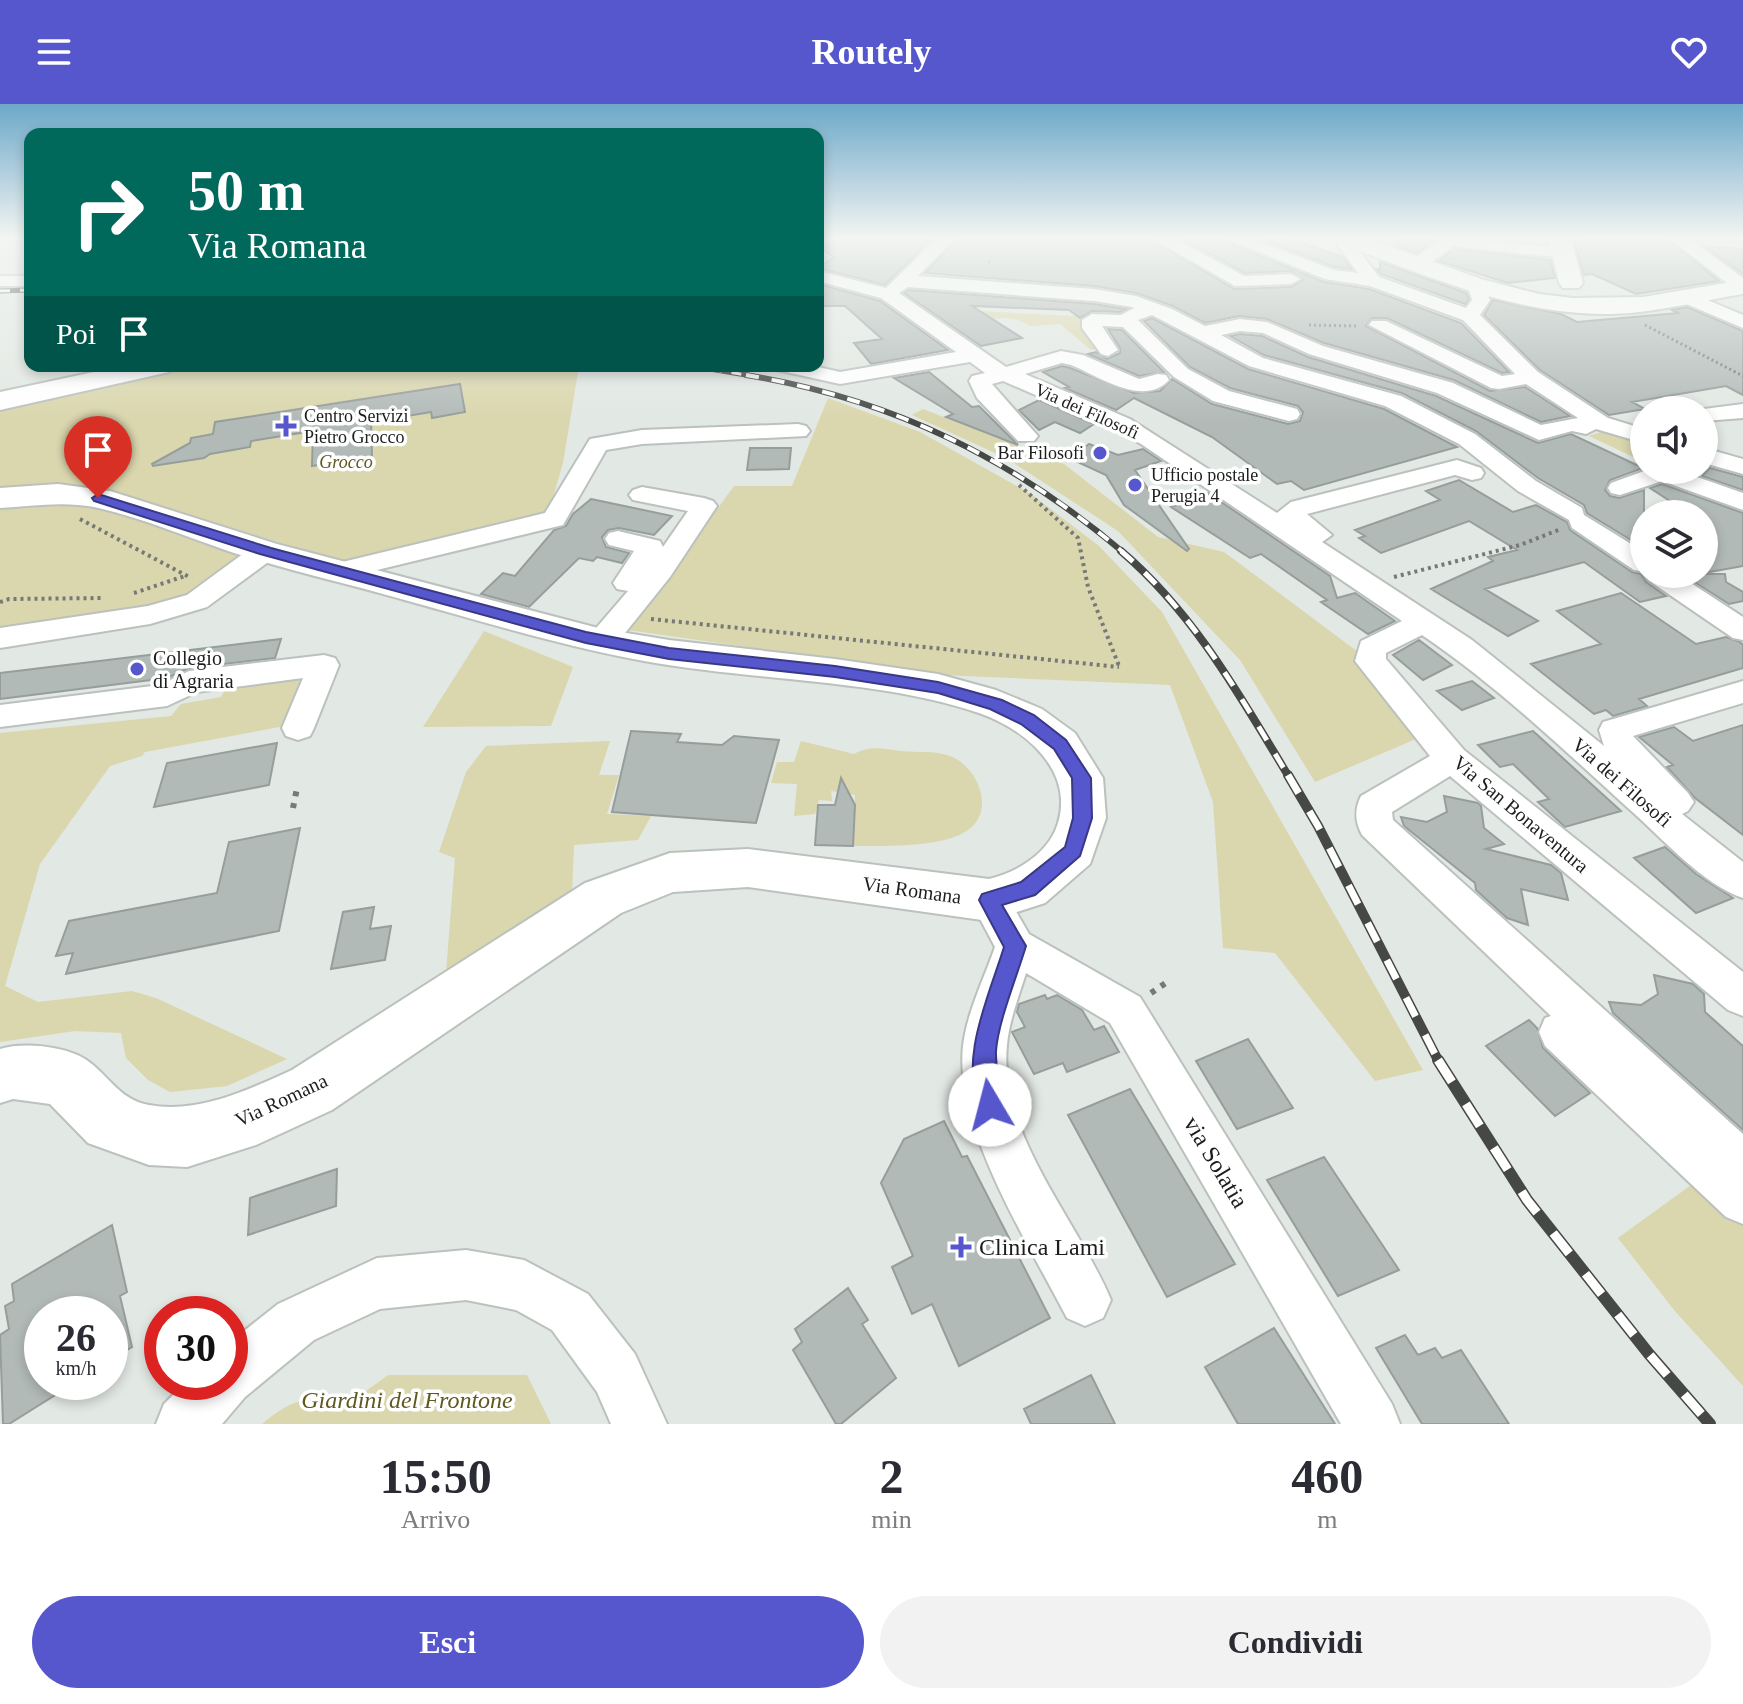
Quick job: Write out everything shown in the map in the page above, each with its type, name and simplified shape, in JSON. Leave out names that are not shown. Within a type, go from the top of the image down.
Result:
[{"type":"main road","points":[[1470,299],[1475,302],[1508,299]]},
{"type":"main road","points":[[1534,299],[1585,307],[1663,304],[1688,299]]},
{"type":"main road","points":[[1609,299],[1663,304]]},
{"type":"main road","points":[[0,401],[132,372]]},
{"type":"main road","name":"Via Romana","points":[[0,498],[58,494],[98,498],[265,551],[604,631],[669,653],[846,673],[938,688],[996,704],[1027,719],[1060,744],[1081,778],[1083,818],[1073,851],[1028,889],[989,900],[748,868],[670,873],[603,898],[312,1090],[256,1116],[187,1137],[149,1135],[109,1122],[64,1078],[13,1072],[0,1076]]},
{"type":"street","name":"Via dei Filosofi","points":[[909,299],[974,355],[1003,374],[1122,424],[1461,647],[1562,729],[1696,847],[1743,883]]},
{"type":"street","points":[[1125,299],[1152,308],[1256,362],[1393,401],[1467,439],[1527,486],[1630,554]]},
{"type":"street","points":[[1458,299],[1475,302],[1479,329],[1530,377],[1593,425],[1630,433]]},
{"type":"street","points":[[1573,299],[1615,300]]},
{"type":"street","points":[[1663,304],[1743,322]]},
{"type":"street","points":[[1128,321],[1130,316],[1152,308]]},
{"type":"street","points":[[1108,350],[1092,328],[1092,320],[1128,321],[1181,373],[1221,396],[1289,414]]},
{"type":"street","points":[[1202,333],[1240,325],[1267,328],[1316,350],[1445,388],[1539,433],[1572,424],[1630,421]]},
{"type":"street","points":[[1381,326],[1499,383],[1530,377]]},
{"type":"street","points":[[812,372],[840,378],[974,355]]},
{"type":"street","points":[[1026,436],[985,393],[980,381],[1053,358],[1068,357],[1138,386],[1158,380]]},
{"type":"street","points":[[1718,413],[1743,411]]},
{"type":"street","points":[[1093,440],[1122,424]]},
{"type":"street","points":[[1493,457],[1593,425]]},
{"type":"street","points":[[340,571],[554,519],[571,495],[588,457],[598,444],[642,437],[798,431]]},
{"type":"street","points":[[1718,459],[1743,467]]},
{"type":"street","name":"Via dei Filosofi","points":[[1346,569],[1354,565],[1353,560],[1290,513],[1300,507],[1457,467],[1472,473]]},
{"type":"street","points":[[1620,488],[1662,473],[1743,502]]},
{"type":"street","points":[[604,631],[660,571],[704,506],[642,495]]},
{"type":"street","points":[[604,631],[606,614],[650,547],[618,539]]},
{"type":"street","points":[[0,638],[150,615],[197,601],[265,551]]},
{"type":"street","points":[[1679,588],[1743,631]]},
{"type":"street","name":"Via San Bonaventura","points":[[1424,622],[1372,648],[1370,661],[1452,759],[1743,997]]},
{"type":"street","points":[[0,716],[167,695],[189,682],[324,665],[298,728]]},
{"type":"street","points":[[1696,847],[1707,841],[1706,832],[1620,746],[1615,730],[1743,692]]},
{"type":"street","points":[[1452,759],[1374,806],[1375,825],[1743,1166]]},
{"type":"street","points":[[989,900],[1015,946],[985,1047],[984,1076],[990,1105],[1001,1137],[1085,1300]]},
{"type":"street","name":"via Solatia","points":[[1015,946],[1125,1010],[1372,1424]]},
{"type":"street","points":[[1560,1032],[1743,1200]]},
{"type":"street","points":[[248,1361],[296,1322],[377,1284],[466,1275],[524,1286],[570,1312],[616,1373],[639,1424]]},
{"type":"street","points":[[184,1424],[207,1400]]},
{"type":"path","points":[[1663,304],[1731,370],[1743,376]]},
{"type":"path","points":[[1307,325],[1381,326]]},
{"type":"path","points":[[1731,370],[1743,368]]},
{"type":"path","points":[[604,631],[1119,667],[1088,587],[1078,538],[1019,485]]},
{"type":"path","points":[[72,515],[214,591]]},
{"type":"path","points":[[1400,575],[1520,545],[1577,517]]},
{"type":"path","points":[[122,597],[186,575]]},
{"type":"path","points":[[0,602],[9,599],[108,598]]},
{"type":"path","points":[[293,808],[297,788]]},
{"type":"green space","points":[[980,311],[1076,316],[1101,343],[1099,349],[1091,350],[1060,324],[1030,326],[1006,318],[962,325],[949,315]]},
{"type":"green space","name":"Grocco","points":[[168,372],[578,372],[563,463],[548,514],[345,562],[95,487],[54,484],[0,491],[0,409]]},
{"type":"green space","points":[[828,398],[920,432],[1031,494],[1099,546],[1162,612],[1423,1070],[1375,1081],[1275,953],[1223,948],[1213,802],[1170,685],[942,675],[621,629],[674,569],[734,486],[792,486]]},
{"type":"green space","points":[[923,409],[1064,464],[1158,537],[1224,552],[1370,661],[1416,739],[1315,782],[1240,660],[1118,531],[1006,458],[912,415]]},
{"type":"green space","points":[[1607,430],[1630,437],[1630,455],[1589,436]]},
{"type":"green space","points":[[0,502],[95,503],[254,554],[192,599],[0,633]]},
{"type":"green space","points":[[484,631],[573,667],[551,726],[423,727]]},
{"type":"green space","points":[[315,673],[285,726],[145,752],[142,756],[110,766],[40,864],[5,986],[38,1002],[132,991],[156,998],[287,1059],[227,1086],[170,1092],[148,1080],[126,1058],[121,1033],[75,1031],[0,1042],[0,733],[171,716],[181,704],[221,697],[228,684]]},
{"type":"green space","points":[[610,741],[599,775],[619,775],[607,814],[651,816],[638,840],[574,845],[572,895],[510,930],[446,973],[455,858],[439,852],[466,772],[486,746]]},
{"type":"green space","points":[[801,741],[854,754],[877,748],[950,756],[969,769],[975,779],[982,801],[981,812],[968,830],[944,840],[912,845],[853,846],[855,795],[831,791],[832,801],[819,800],[815,814],[794,816],[797,784],[771,783],[777,762],[794,762]]},
{"type":"green space","points":[[1698,1180],[1743,1223],[1743,1386],[1674,1310],[1618,1238]]},
{"type":"green space","name":"Giardini del Frontone","points":[[388,1375],[527,1375],[551,1424],[262,1424],[299,1401],[319,1401],[339,1411]]},
{"type":"building","points":[[824,299],[880,301],[948,350],[871,364],[854,343],[882,339],[845,306],[824,306]]},
{"type":"building","points":[[912,299],[1023,299],[1126,309],[1120,312],[1092,311],[1080,318],[1069,310],[972,306],[1022,338],[981,346]]},
{"type":"building","points":[[1152,299],[1395,299],[1461,323],[1509,372],[1502,373],[1387,318],[1372,318],[1366,326],[1490,391],[1525,387],[1570,416],[1541,422],[1454,380],[1324,343],[1267,319],[1239,316],[1205,323]]},
{"type":"building","points":[[1450,299],[1469,299],[1465,304]]},
{"type":"building","points":[[1493,300],[1561,314],[1577,322],[1678,313],[1672,310],[1687,307],[1743,331],[1743,395],[1726,386],[1667,396],[1630,396],[1630,412],[1609,415],[1540,370],[1484,315]]},
{"type":"building","points":[[1152,318],[1248,369],[1384,409],[1457,447],[1304,490],[1291,481],[1277,484],[1212,437],[1134,398],[1116,410],[1065,388],[1069,387],[1043,372],[1062,366],[1134,393],[1160,391],[1172,379],[1212,404],[1288,424],[1300,421],[1303,412],[1298,406],[1230,388],[1190,367],[1144,321]]},
{"type":"building","points":[[1108,329],[1122,330],[1164,372],[1139,376],[1088,354],[1096,352],[1107,359],[1120,353]]},
{"type":"building","points":[[1230,336],[1262,336],[1308,357],[1436,396],[1538,443],[1571,434],[1630,462],[1630,473],[1610,480],[1605,490],[1610,496],[1619,498],[1644,490],[1644,500],[1630,500],[1630,539],[1587,513],[1584,505],[1538,478],[1476,431],[1402,393],[1264,355]]},
{"type":"building","points":[[929,372],[972,407],[979,406],[1018,445],[946,417],[953,414],[894,378]]},
{"type":"building","name":"Centro Servizi Pietro Grocco","points":[[460,384],[465,412],[432,418],[431,412],[371,422],[372,456],[312,466],[313,431],[251,441],[250,447],[210,454],[204,458],[152,464],[190,443],[191,438],[213,434],[215,422]]},
{"type":"building","points":[[1039,400],[1094,424],[1080,433],[1055,422],[1039,430],[1019,410]]},
{"type":"building","points":[[1089,444],[1118,455],[1143,449],[1161,461],[1135,470],[1189,549],[1187,551],[1124,505],[1106,475],[1069,458]]},
{"type":"building","points":[[750,448],[791,448],[789,469],[747,470]]},
{"type":"building","points":[[1718,470],[1743,477],[1743,490],[1718,481]]},
{"type":"building","points":[[1459,480],[1513,512],[1536,505],[1567,522],[1570,530],[1630,571],[1630,588],[1655,588],[1666,596],[1640,602],[1584,562],[1485,589],[1538,621],[1508,636],[1431,589],[1493,561],[1488,557],[1517,550],[1469,521],[1381,553],[1359,538],[1365,536],[1355,530],[1440,500],[1426,491]]},
{"type":"building","points":[[1662,484],[1707,500],[1668,500],[1650,488]]},
{"type":"building","points":[[1208,493],[1330,576],[1337,598],[1355,593],[1395,621],[1368,634],[1321,602],[1327,600],[1261,554],[1250,558],[1171,507]]},
{"type":"building","points":[[591,499],[672,516],[654,535],[619,528],[608,530],[602,537],[606,547],[629,553],[622,563],[597,557],[593,561],[579,558],[529,607],[481,594],[503,573],[515,576],[554,530],[566,526],[573,514]]},
{"type":"building","points":[[1718,504],[1743,513],[1743,566],[1718,570]]},
{"type":"building","points":[[1718,574],[1725,574],[1726,582],[1743,592],[1743,601],[1729,604],[1704,588],[1718,588]]},
{"type":"building","points":[[1621,593],[1696,644],[1726,637],[1740,642],[1743,645],[1743,668],[1639,699],[1647,706],[1613,716],[1606,710],[1594,714],[1531,664],[1601,644],[1557,611]]},
{"type":"building","name":"Collegio di Agraria","points":[[281,639],[275,658],[189,668],[167,678],[0,699],[0,673]]},
{"type":"building","points":[[1419,640],[1452,665],[1423,680],[1393,655]]},
{"type":"building","points":[[1472,681],[1494,698],[1462,710],[1437,691]]},
{"type":"building","points":[[1743,725],[1743,835],[1695,798],[1667,767],[1673,765],[1639,737],[1674,727],[1693,741]]},
{"type":"building","points":[[631,731],[681,734],[677,742],[722,745],[734,736],[779,740],[756,823],[612,812]]},
{"type":"building","points":[[1533,731],[1621,811],[1565,827],[1538,802],[1549,799],[1513,764],[1500,767],[1478,745]]},
{"type":"building","points":[[277,743],[269,785],[154,807],[167,763]]},
{"type":"building","points":[[841,778],[855,805],[853,846],[815,845],[818,805],[835,805]]},
{"type":"building","points":[[1444,796],[1478,803],[1484,828],[1504,844],[1486,849],[1551,865],[1561,873],[1568,900],[1521,889],[1528,925],[1507,918],[1476,890],[1475,883],[1404,826],[1401,817],[1427,822],[1447,812]]},
{"type":"building","points":[[300,828],[279,931],[66,974],[73,953],[56,956],[69,921],[217,893],[229,842]]},
{"type":"building","points":[[1665,847],[1696,874],[1733,898],[1696,913],[1634,858]]},
{"type":"building","points":[[374,907],[370,929],[391,926],[385,960],[331,969],[343,912]]},
{"type":"building","points":[[1654,975],[1693,984],[1704,994],[1705,1012],[1743,1046],[1743,1130],[1613,1013],[1609,1002],[1641,1005],[1658,994]]},
{"type":"building","points":[[1045,995],[1047,999],[1057,995],[1082,1010],[1094,1030],[1104,1026],[1119,1052],[1067,1072],[1063,1063],[1034,1074],[1012,1032],[1025,1027],[1017,1012],[1019,1004]]},
{"type":"building","points":[[1529,1020],[1537,1028],[1543,1048],[1590,1093],[1555,1116],[1486,1046]]},
{"type":"building","points":[[1248,1039],[1293,1108],[1237,1129],[1196,1061]]},
{"type":"building","points":[[1130,1089],[1235,1264],[1167,1297],[1068,1115]]},
{"type":"building","name":"Clinica Lami","points":[[944,1121],[962,1157],[967,1156],[1050,1318],[959,1366],[932,1304],[912,1314],[892,1267],[913,1256],[881,1183],[904,1139]]},
{"type":"building","points":[[1324,1157],[1399,1270],[1338,1296],[1267,1180]]},
{"type":"building","points":[[337,1169],[336,1206],[248,1235],[250,1198]]},
{"type":"building","points":[[112,1225],[127,1292],[120,1296],[24,1296],[24,1400],[47,1400],[9,1424],[3,1424],[0,1335],[9,1329],[5,1306],[14,1301],[12,1284]]},
{"type":"building","points":[[848,1288],[868,1320],[862,1324],[896,1378],[841,1424],[836,1424],[793,1350],[802,1342],[795,1329]]},
{"type":"building","points":[[1274,1328],[1335,1424],[1238,1424],[1205,1367]]},
{"type":"building","points":[[1405,1335],[1418,1355],[1435,1348],[1442,1358],[1461,1350],[1509,1424],[1422,1424],[1376,1348]]},
{"type":"building","points":[[1091,1375],[1115,1424],[1031,1424],[1024,1409]]},
{"type":"railway","points":[[728,372],[746,375]]},
{"type":"railway","points":[[746,375],[758,377]]},
{"type":"railway","points":[[746,375],[850,400],[947,437],[1038,488],[1124,553]]},
{"type":"railway","points":[[1121,551],[1147,575],[1193,628],[1234,686],[1289,777]]},
{"type":"railway","points":[[1288,775],[1318,826],[1439,1062]]},
{"type":"railway","points":[[1438,1060],[1527,1200],[1649,1354],[1710,1424]]},
{"type":"place","name":"Centro Servizi Pietro Grocco","points":[[286,426]]},
{"type":"place","name":"Bar Filosofi","points":[[1100,453]]},
{"type":"place","name":"Ufficio postale Perugia 4","points":[[1135,485]]},
{"type":"place","name":"Collegio di Agraria","points":[[137,669]]},
{"type":"place","name":"Clinica Lami","points":[[961,1247]]},
{"type":"route","points":[[98,498],[265,551],[602,641],[669,653],[835,672],[938,688],[996,704],[1027,719],[1060,744],[1081,778],[1083,818],[1073,851],[1028,889],[989,900],[1015,946],[985,1047],[984,1076],[990,1105]]}]
